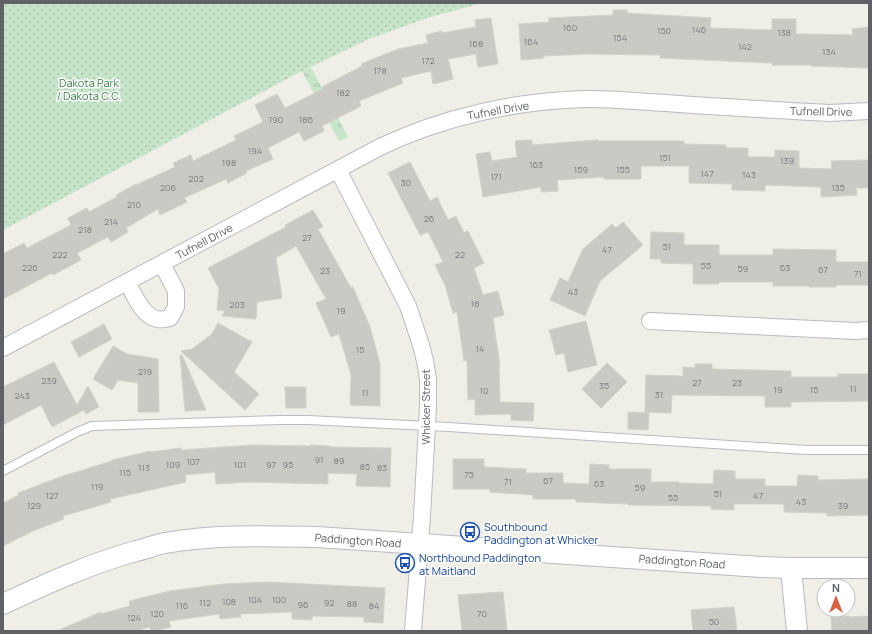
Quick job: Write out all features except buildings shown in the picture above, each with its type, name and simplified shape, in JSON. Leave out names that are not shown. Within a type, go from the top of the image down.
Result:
[{"type":"street","name":"Tufnell Drive","points":[[3,348],[400,137],[440,123],[497,110],[585,99],[829,113],[869,111]]},
{"type":"street","name":"Whicker Street","points":[[338,170],[406,300],[421,345],[428,379],[422,516],[413,631]]},
{"type":"street","points":[[127,282],[142,308],[150,316],[158,320],[170,318],[176,308],[176,291],[162,264]]},
{"type":"street","points":[[650,321],[856,331],[869,330]]},
{"type":"street","name":"Paddington Road","points":[[3,604],[56,579],[104,560],[165,543],[260,536],[317,537],[791,568],[869,568]]},
{"type":"street","points":[[791,568],[797,631]]},
{"type":"lane","points":[[3,471],[77,432],[92,426],[280,420],[427,426],[807,450],[869,450]]},
{"type":"green space","name":"Dakota Park / Dakota C.C.","points":[[3,3],[482,3],[427,18],[369,39],[302,71],[3,230]]},
{"type":"green space","points":[[311,67],[348,137],[339,141],[302,71]]},
{"type":"place","name":"Southbound Paddington at Whicker","points":[[470,532]]},
{"type":"place","name":"Northbound Paddington at Maitland","points":[[405,563]]}]
